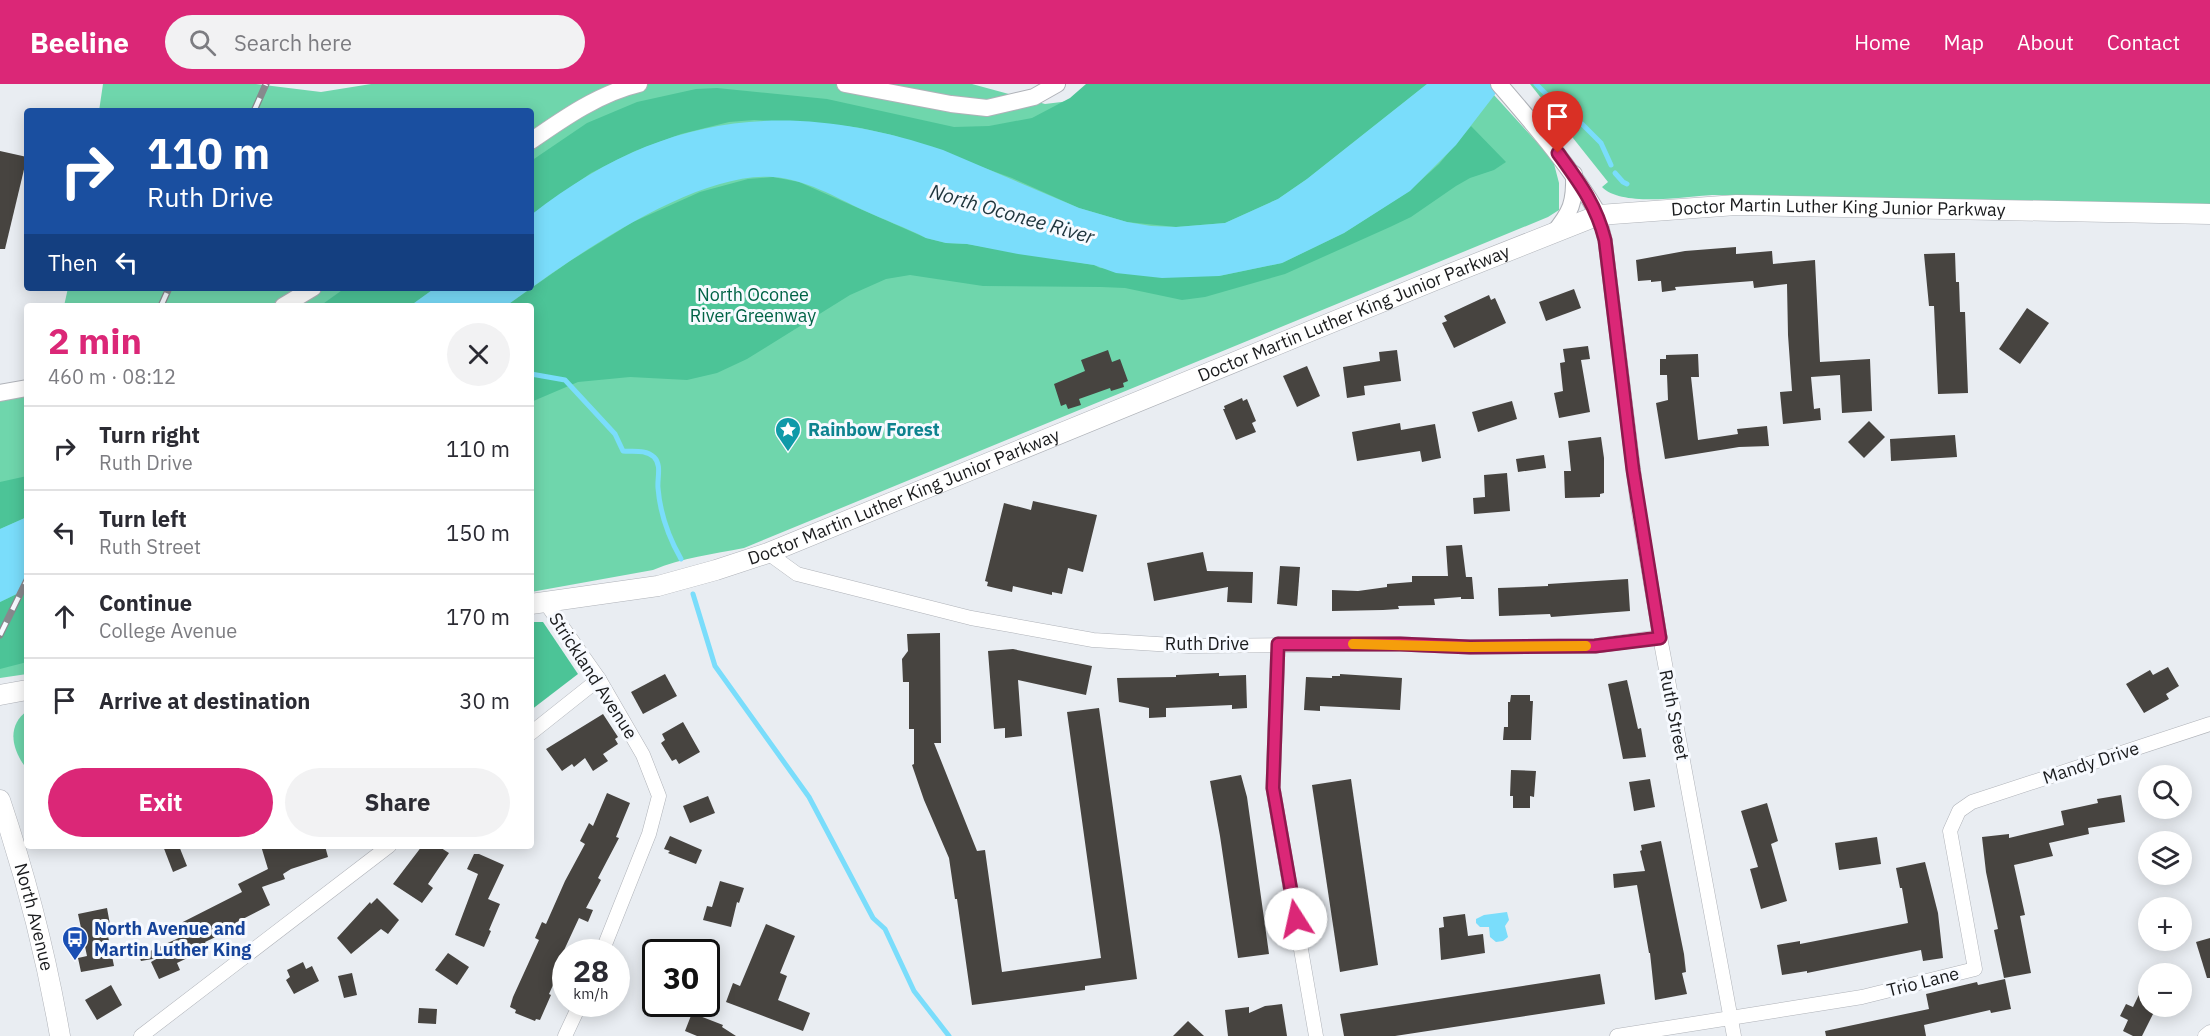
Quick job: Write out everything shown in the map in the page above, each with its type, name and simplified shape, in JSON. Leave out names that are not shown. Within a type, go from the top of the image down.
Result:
[{"type":"main road","name":"Doctor Martin Luther King Junior Parkway","points":[[538,603],[658,585],[768,553],[1599,215],[1736,205],[2210,214]]},
{"type":"main road","points":[[0,695],[24,691]]},
{"type":"main road","name":"North Avenue","points":[[0,800],[25,875],[38,925],[60,1036]]},
{"type":"street","points":[[534,139],[561,120],[620,88],[639,84]]},
{"type":"street","points":[[844,84],[951,104],[987,108],[1034,97],[1057,84]]},
{"type":"street","points":[[1499,84],[1558,153],[1599,215]]},
{"type":"street","points":[[1553,234],[1571,208],[1575,195],[1574,174]]},
{"type":"street","name":"Ruth Street","points":[[1599,215],[1605,240],[1637,496],[1660,638],[1734,1036]]},
{"type":"street","points":[[289,303],[308,291]]},
{"type":"street","points":[[0,393],[24,389]]},
{"type":"street","name":"Ruth Drive","points":[[768,553],[797,574],[971,618],[1094,640],[1189,646],[1400,644],[1470,647],[1595,646],[1660,638]]},
{"type":"street","name":"Strickland Avenue","points":[[538,603],[599,679],[643,755],[659,796],[649,834],[607,939]]},
{"type":"street","points":[[1278,644],[1273,788],[1316,1036]]},
{"type":"street","points":[[534,731],[599,679]]},
{"type":"street","name":"Mandy Drive","points":[[1972,802],[2210,724]]},
{"type":"street","name":"Trio Lane","points":[[1731,1019],[1862,997],[1976,969],[1950,831],[1959,811],[1972,802]]},
{"type":"street","points":[[141,1036],[384,849]]},
{"type":"street","points":[[565,1036],[574,1017]]},
{"type":"street","points":[[1617,1036],[1731,1019]]},
{"type":"street","points":[[2205,1036],[2210,1032]]},
{"type":"green space","name":"North Oconee River Greenway","points":[[103,84],[256,84],[321,92],[371,84],[972,84],[1045,104],[1209,84],[1484,84],[1553,160],[1559,183],[1559,210],[1548,217],[744,548],[686,559],[653,570],[534,591],[534,303],[65,303],[67,291],[534,291],[534,108],[99,108]]},
{"type":"green space","points":[[1086,84],[1427,84],[1307,179],[1278,199],[1225,223],[1176,227],[1127,222],[1079,208],[1012,178],[896,136],[828,124],[754,120],[729,122],[681,134],[635,151],[591,173],[534,213],[534,159],[587,123],[637,102],[696,89],[717,88],[827,99],[954,127],[989,126],[1032,118],[1070,98]]},
{"type":"green space","points":[[1530,84],[2210,84],[2210,204],[1712,195],[1669,199],[1623,197],[1602,187],[1608,182]]},
{"type":"green space","points":[[1471,126],[1506,162],[1494,170],[1470,178],[1411,217],[1390,227],[1285,274],[1205,297],[1182,300],[1125,288],[983,286],[910,275],[886,279],[850,295],[747,359],[717,373],[687,380],[630,377],[578,382],[534,401],[534,303],[510,303],[527,291],[534,291],[534,286],[570,261],[633,222],[700,192],[748,179],[773,177],[799,182],[926,238],[946,243],[967,244],[1094,265],[1100,268],[1219,276],[1282,263],[1344,233],[1409,191],[1439,164]]},
{"type":"green space","points":[[341,291],[431,291],[414,303],[324,303]]},
{"type":"green space","points":[[24,385],[24,674],[0,678],[0,397]]},
{"type":"green space","points":[[24,477],[24,518],[0,529],[0,482]]},
{"type":"green space","points":[[24,590],[24,663],[0,669],[0,602]]},
{"type":"green space","points":[[534,622],[543,622],[578,674],[534,708]]},
{"type":"green space","points":[[24,714],[24,765],[15,747],[14,739],[14,731]]},
{"type":"water","name":"North Oconee River","points":[[1427,84],[1503,84],[1456,145],[1410,191],[1344,233],[1282,263],[1219,276],[1162,278],[1116,273],[1094,265],[926,238],[820,189],[797,181],[773,177],[744,179],[712,186],[679,199],[614,233],[534,286],[534,213],[580,181],[629,154],[678,135],[728,124],[779,121],[831,124],[886,134],[943,150],[1079,208],[1127,222],[1151,226],[1176,227],[1225,223],[1278,199],[1307,179]]},
{"type":"water","points":[[431,291],[527,291],[510,303],[414,303]]},
{"type":"water","points":[[24,518],[24,590],[0,602],[0,529]]},
{"type":"water","points":[[1507,912],[1509,920],[1505,926],[1508,937],[1503,941],[1496,942],[1490,937],[1489,927],[1480,927],[1476,923],[1476,919],[1484,915]]},
{"type":"building","points":[[0,151],[24,156],[24,170],[5,249],[0,249]]},
{"type":"building","points":[[1736,247],[1736,254],[1772,251],[1773,264],[1815,260],[1820,362],[1870,359],[1872,411],[1842,413],[1840,375],[1811,377],[1814,409],[1820,408],[1821,420],[1783,424],[1780,392],[1792,391],[1787,284],[1754,288],[1753,281],[1675,287],[1676,290],[1662,292],[1661,281],[1638,281],[1636,260],[1685,251]]},
{"type":"building","points":[[1955,253],[1960,312],[1965,312],[1968,393],[1938,394],[1934,306],[1929,306],[1924,254]]},
{"type":"building","points":[[1574,289],[1581,308],[1546,321],[1539,302]]},
{"type":"building","points":[[1489,295],[1491,300],[1495,298],[1506,323],[1454,348],[1442,323],[1447,321],[1444,316]]},
{"type":"building","points":[[2027,308],[2049,323],[2020,364],[1999,349]]},
{"type":"building","points":[[1588,346],[1590,359],[1581,360],[1590,412],[1559,418],[1554,393],[1563,391],[1560,363],[1565,362],[1563,349]]},
{"type":"building","points":[[1108,350],[1112,362],[1120,359],[1128,381],[1123,383],[1124,387],[1111,391],[1110,388],[1079,399],[1081,405],[1068,409],[1066,404],[1061,406],[1054,384],[1085,371],[1081,360]]},
{"type":"building","points":[[1397,350],[1401,381],[1364,386],[1365,395],[1347,398],[1343,367],[1380,361],[1379,352]]},
{"type":"building","points":[[1698,354],[1699,377],[1691,377],[1698,440],[1738,434],[1737,429],[1767,426],[1769,446],[1739,447],[1665,459],[1656,403],[1668,400],[1667,375],[1660,375],[1660,359],[1666,359],[1666,355]]},
{"type":"building","points":[[1307,366],[1320,396],[1297,407],[1283,376]]},
{"type":"building","points":[[1242,398],[1243,401],[1247,399],[1256,421],[1252,423],[1256,432],[1236,440],[1223,409],[1225,409],[1224,406]]},
{"type":"building","points":[[1512,401],[1517,419],[1478,432],[1472,412]]},
{"type":"building","points":[[1869,421],[1885,437],[1864,458],[1848,442]]},
{"type":"building","points":[[1400,423],[1401,430],[1435,424],[1441,458],[1422,462],[1420,451],[1357,461],[1352,432]]},
{"type":"building","points":[[1955,435],[1957,457],[1891,461],[1890,439]]},
{"type":"building","points":[[1601,437],[1604,458],[1604,493],[1600,494],[1600,497],[1565,498],[1564,471],[1571,471],[1568,441]]},
{"type":"building","points":[[1544,455],[1546,468],[1518,472],[1516,459]]},
{"type":"building","points":[[1507,473],[1510,511],[1474,514],[1473,498],[1485,497],[1484,475]]},
{"type":"building","points":[[1033,501],[1097,515],[1083,572],[1068,568],[1062,594],[1052,592],[1052,595],[1013,586],[1012,592],[987,586],[988,582],[985,581],[1004,503],[1031,510]]},
{"type":"building","points":[[1462,545],[1466,577],[1472,577],[1474,599],[1461,599],[1461,597],[1434,599],[1435,605],[1398,606],[1399,609],[1332,611],[1332,590],[1358,591],[1387,587],[1387,584],[1412,582],[1412,576],[1448,576],[1446,546]]},
{"type":"building","points":[[1203,552],[1207,571],[1253,572],[1252,603],[1227,602],[1228,587],[1154,601],[1147,563]]},
{"type":"building","points":[[1280,566],[1300,567],[1297,606],[1277,604]]},
{"type":"building","points":[[1628,579],[1630,611],[1551,617],[1550,614],[1499,616],[1498,588]]},
{"type":"building","points":[[940,633],[941,743],[934,743],[977,851],[985,850],[1002,972],[1101,958],[1067,712],[1099,708],[1137,979],[1085,986],[1085,990],[972,1005],[949,858],[912,765],[914,764],[914,729],[909,729],[909,682],[903,682],[902,659],[908,651],[907,634]]},
{"type":"building","points":[[1013,649],[1092,666],[1086,695],[1018,680],[1022,736],[1005,738],[1005,728],[994,729],[988,651]]},
{"type":"building","points":[[2168,667],[2179,686],[2166,694],[2169,699],[2144,713],[2126,684],[2150,670],[2153,675]]},
{"type":"building","points":[[1219,673],[1219,676],[1246,675],[1247,708],[1232,709],[1232,705],[1166,708],[1166,717],[1149,718],[1149,708],[1119,702],[1117,678],[1176,677],[1176,675]]},
{"type":"building","points":[[665,674],[677,696],[643,714],[631,692]]},
{"type":"building","points":[[1340,674],[1402,678],[1400,710],[1320,706],[1320,711],[1304,710],[1306,677],[1332,678]]},
{"type":"building","points":[[1627,680],[1638,729],[1641,728],[1646,757],[1623,759],[1608,684]]},
{"type":"building","points":[[1511,695],[1530,695],[1530,701],[1533,701],[1531,740],[1503,740],[1504,727],[1508,727],[1508,702],[1510,702]]},
{"type":"building","points":[[603,714],[618,737],[615,739],[618,744],[603,754],[608,761],[593,771],[585,758],[574,767],[572,764],[562,771],[546,749]]},
{"type":"building","points":[[683,722],[700,752],[679,764],[676,759],[672,761],[661,743],[665,740],[662,734]]},
{"type":"building","points":[[1511,770],[1536,771],[1534,797],[1530,796],[1530,808],[1513,808],[1513,796],[1510,796]]},
{"type":"building","points":[[1241,775],[1247,797],[1269,954],[1238,958],[1210,781]]},
{"type":"building","points":[[1351,779],[1378,965],[1340,972],[1312,785]]},
{"type":"building","points":[[1650,779],[1655,807],[1634,811],[1629,782]]},
{"type":"building","points":[[607,793],[630,803],[616,837],[619,838],[598,878],[601,880],[586,908],[593,910],[588,922],[579,918],[569,939],[552,939],[552,987],[549,994],[551,995],[540,1020],[535,1021],[515,1013],[516,1010],[510,1007],[539,940],[535,938],[542,922],[546,924],[585,844],[580,841],[589,823],[593,826]]},
{"type":"building","points":[[2121,795],[2125,822],[2088,828],[2089,834],[2049,843],[2053,856],[2014,865],[2025,915],[2020,916],[2031,973],[2004,978],[1994,930],[1998,929],[1986,872],[1982,837],[2009,834],[2009,838],[2064,825],[2061,811],[2098,803],[2097,799]]},
{"type":"building","points":[[708,796],[715,813],[690,823],[683,806]]},
{"type":"building","points":[[1767,803],[1778,841],[1771,844],[1787,901],[1761,909],[1750,869],[1758,867],[1741,811]]},
{"type":"building","points":[[670,836],[702,850],[696,864],[668,853],[670,851],[664,849]]},
{"type":"building","points":[[1877,837],[1881,864],[1839,870],[1835,843]]},
{"type":"building","points":[[1661,841],[1684,954],[1686,972],[1682,973],[1687,994],[1655,1000],[1650,953],[1637,885],[1614,888],[1613,874],[1645,871],[1640,851],[1642,850],[1641,845]]},
{"type":"building","points":[[164,849],[180,849],[187,866],[173,872]]},
{"type":"building","points":[[262,849],[326,849],[328,857],[291,869],[283,874],[285,879],[262,887],[270,905],[235,923],[237,927],[205,942],[208,948],[177,963],[180,970],[159,979],[151,962],[158,958],[141,961],[139,956],[181,937],[175,926],[242,892],[238,884],[268,869]]},
{"type":"building","points":[[420,849],[443,849],[449,853],[428,884],[433,888],[422,903],[393,884]]},
{"type":"building","points":[[474,854],[504,865],[488,899],[500,904],[484,947],[455,935],[478,874],[467,869]]},
{"type":"building","points":[[1925,862],[1938,913],[1943,958],[1923,961],[1921,950],[1807,973],[1807,971],[1782,975],[1777,945],[1800,941],[1800,944],[1908,923],[1896,868]]},
{"type":"building","points":[[720,881],[744,888],[739,903],[737,902],[731,927],[703,920],[707,906],[712,907]]},
{"type":"building","points":[[377,898],[399,920],[388,934],[381,929],[351,954],[337,938],[370,902],[371,904]]},
{"type":"building","points":[[107,908],[111,930],[107,931],[114,966],[81,972],[78,958],[87,956],[78,914]]},
{"type":"building","points":[[1465,914],[1468,936],[1483,934],[1485,953],[1441,960],[1439,928],[1444,927],[1443,917]]},
{"type":"building","points":[[766,924],[795,936],[780,973],[787,976],[778,1000],[810,1013],[803,1031],[726,1002],[733,983],[740,986]]},
{"type":"building","points":[[2210,938],[2210,978],[2207,978],[2196,942]]},
{"type":"building","points":[[448,953],[469,967],[457,985],[435,970]]},
{"type":"building","points":[[303,962],[306,969],[312,966],[319,981],[294,994],[286,980],[290,977],[287,970]]},
{"type":"building","points":[[352,973],[357,995],[344,998],[338,976]]},
{"type":"building","points":[[1600,974],[1605,1004],[1395,1036],[1344,1036],[1340,1014]]},
{"type":"building","points":[[2005,979],[2011,1009],[1991,1013],[1990,1010],[1924,1025],[1926,1036],[1826,1036],[1825,1031],[1929,1009],[1926,994],[1977,982],[1978,985]]},
{"type":"building","points":[[111,985],[122,1005],[97,1020],[85,1000]]},
{"type":"building","points":[[2138,997],[2138,1017],[2152,1017],[2142,1036],[2133,1036],[2123,1031],[2128,1020],[2120,1016],[2126,1004],[2133,1007]]},
{"type":"building","points":[[1282,1004],[1287,1036],[1228,1036],[1225,1010],[1249,1007],[1249,1013],[1265,1006]]},
{"type":"building","points":[[419,1008],[437,1009],[436,1024],[418,1023]]},
{"type":"building","points":[[690,1017],[702,1017],[723,1025],[722,1027],[736,1036],[697,1036],[685,1031]]},
{"type":"building","points":[[1188,1021],[1204,1036],[1173,1036]]},
{"type":"waterway","points":[[1536,84],[1549,97]]},
{"type":"waterway","points":[[1582,124],[1601,143],[1611,165]]},
{"type":"waterway","points":[[1615,173],[1627,184]]},
{"type":"waterway","points":[[534,375],[565,380],[615,434],[623,451],[643,452],[654,457],[659,468],[658,488],[663,516],[681,559]]},
{"type":"waterway","points":[[693,594],[715,666],[809,797],[873,918],[885,929],[914,991],[949,1036]]},
{"type":"railway","points":[[255,108],[266,84]]},
{"type":"railway","points":[[162,303],[168,291]]},
{"type":"railway","points":[[0,635],[24,586]]},
{"type":"slow traffic","points":[[1353,644],[1470,647],[1586,646]]},
{"type":"place","name":"Rainbow Forest","points":[[788,453]]},
{"type":"place","name":"North Avenue and Martin Luther King","points":[[75,962]]},
{"type":"route","points":[[1296,919],[1273,788],[1278,644],[1595,646],[1660,638],[1638,507],[1605,240],[1599,215],[1558,153]]}]
